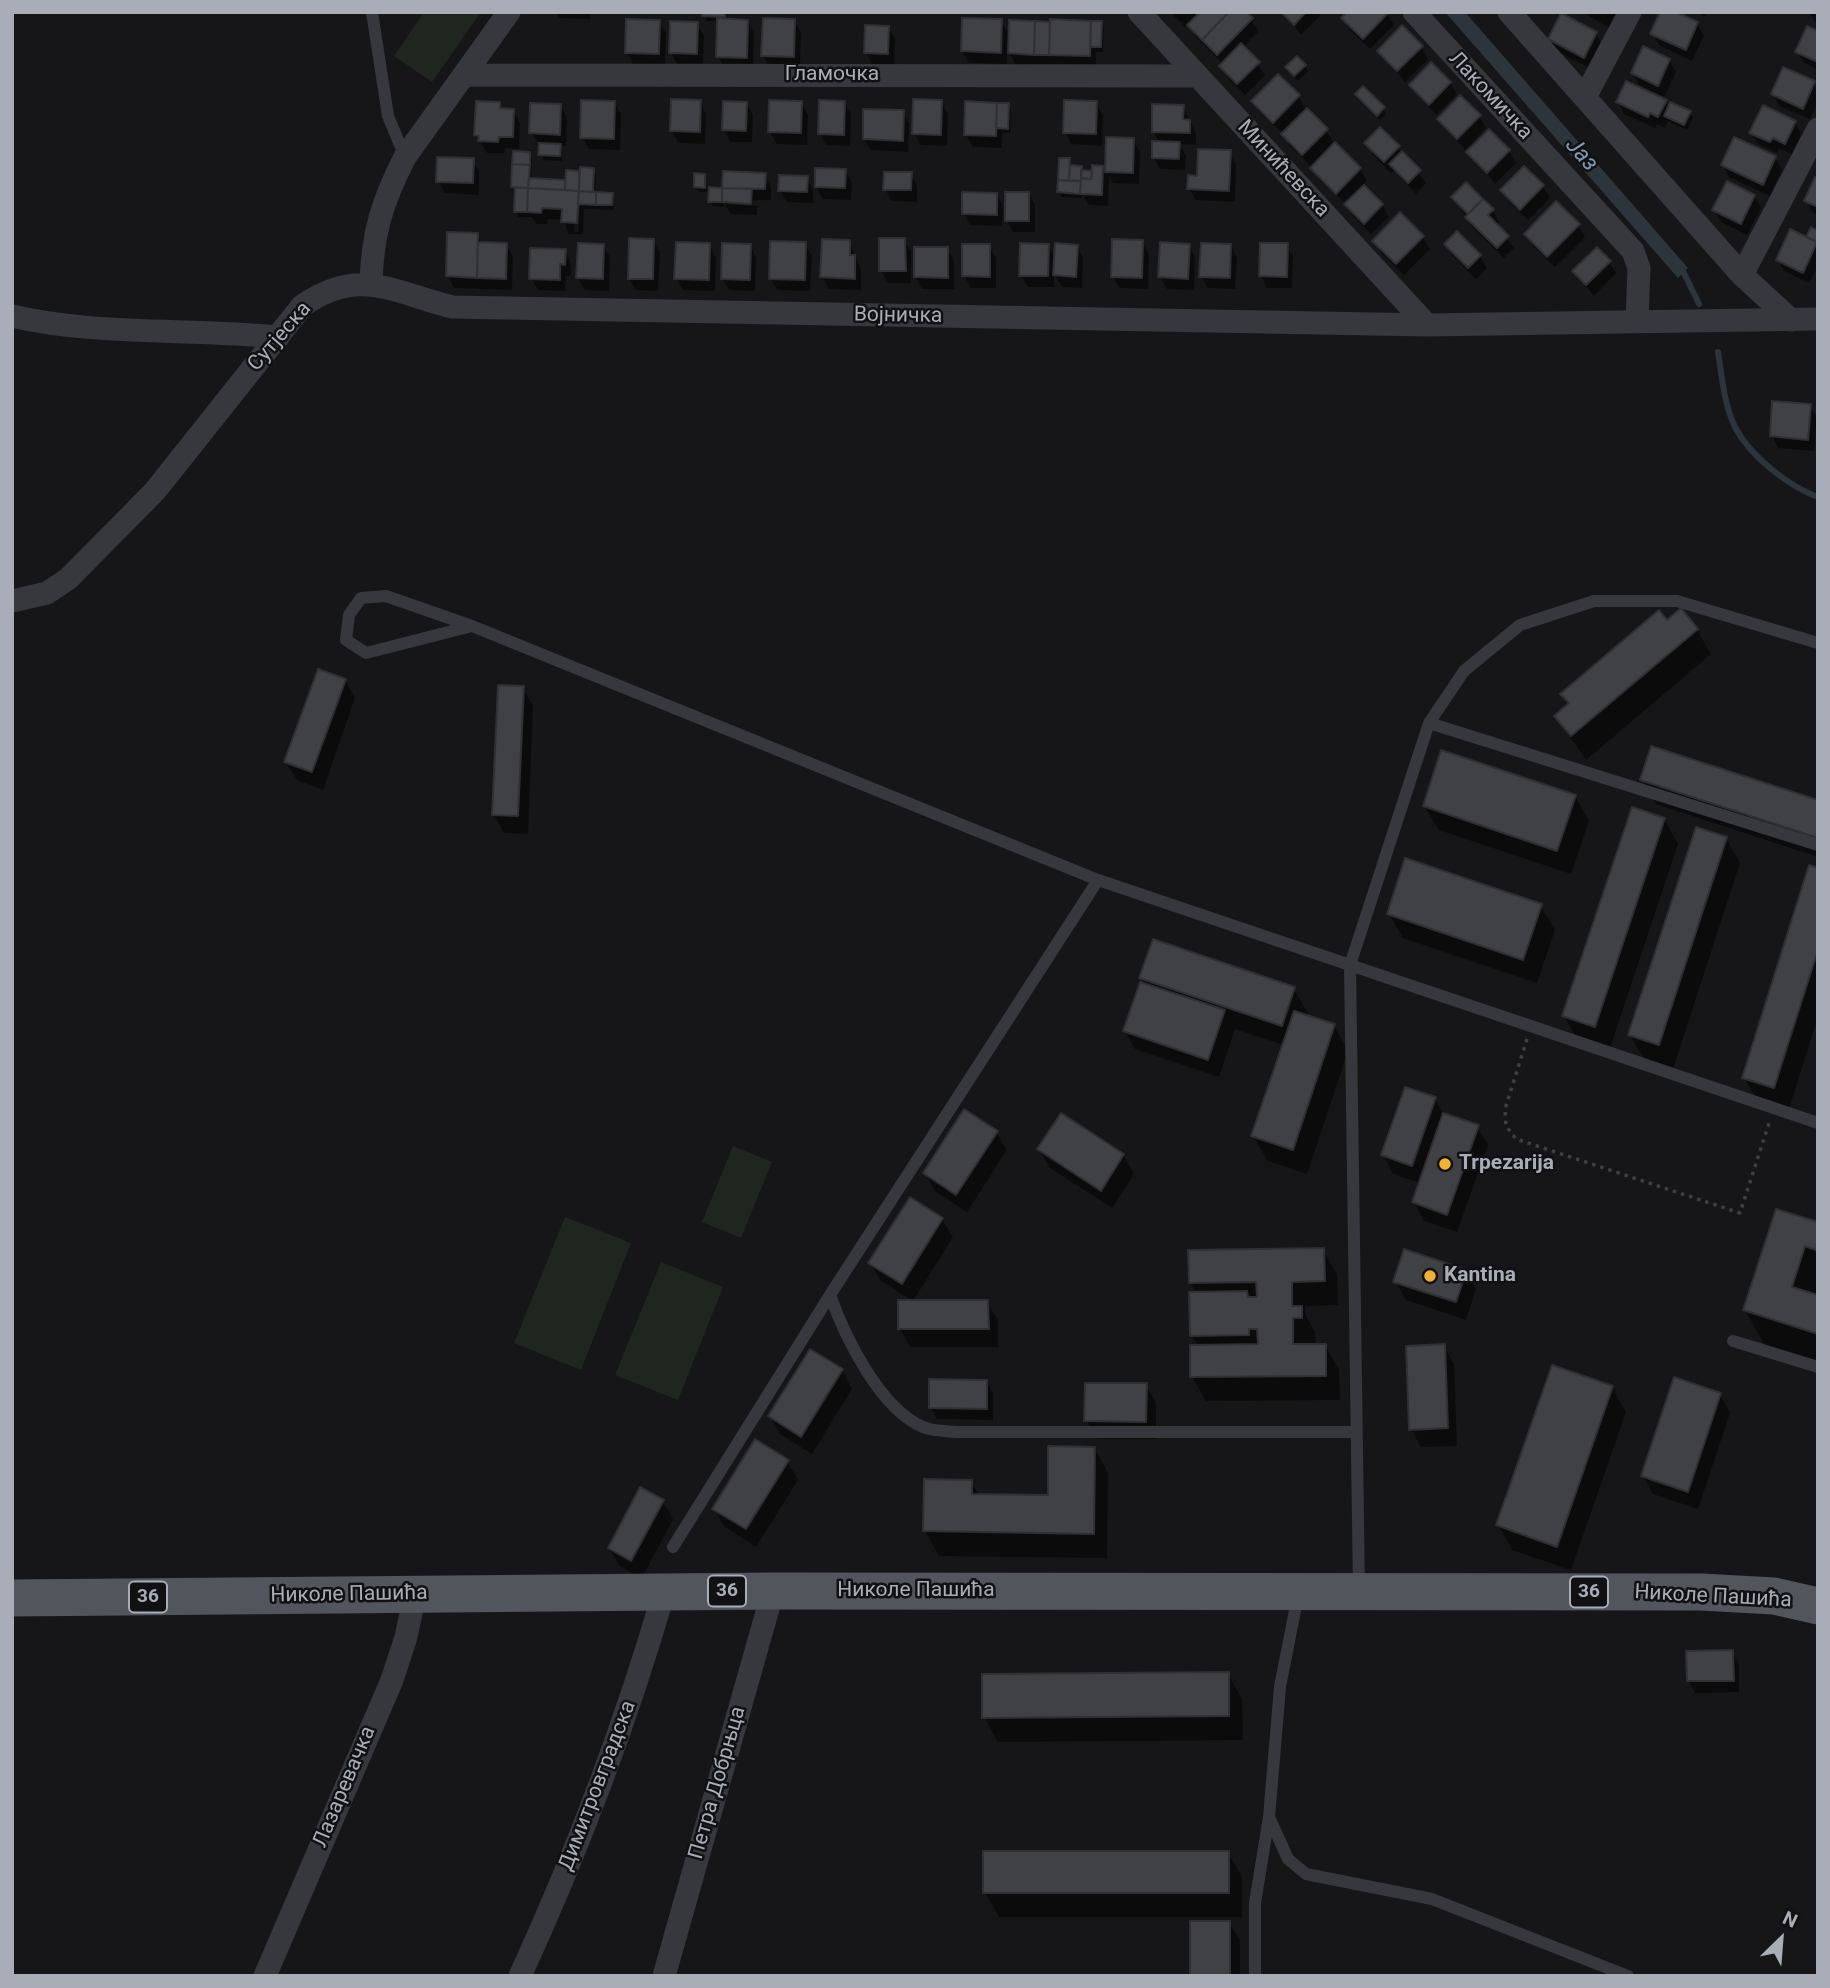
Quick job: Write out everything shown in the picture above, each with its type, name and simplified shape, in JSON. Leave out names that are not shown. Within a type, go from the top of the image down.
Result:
[{"type":"main road","name":"Николе Пашића","points":[[12,1598],[773,1591],[1359,1591],[1723,1593],[1774,1597],[1818,1606]]},
{"type":"street","points":[[371,285],[381,207],[405,157],[509,12]]},
{"type":"street","name":"Минићевска","points":[[1139,12],[1427,325]]},
{"type":"street","name":"Лакомичка","points":[[1414,12],[1633,251],[1639,268],[1637,320]]},
{"type":"street","points":[[1509,12],[1742,275],[1791,320]]},
{"type":"street","points":[[1585,97],[1630,12]]},
{"type":"street","name":"Гламочка","points":[[465,75],[1198,76]]},
{"type":"street","points":[[1742,275],[1818,129]]},
{"type":"street","name":"Сутјеска","points":[[12,601],[47,593],[68,579],[155,491],[302,306],[322,291],[341,285],[371,285]]},
{"type":"street","name":"Војничка","points":[[371,285],[452,307],[1427,325],[1818,319]]},
{"type":"street","points":[[12,316],[114,329],[217,331],[278,337]]},
{"type":"street","name":"Петра Добрњца","points":[[664,1976],[773,1591]]},
{"type":"street","name":"Димитровградска","points":[[520,1976],[610,1760],[639,1679],[664,1592]]},
{"type":"street","name":"Лазаревачка","points":[[265,1976],[392,1679],[406,1637],[415,1594]]},
{"type":"lane","points":[[372,12],[388,116],[405,157]]},
{"type":"lane","points":[[472,626],[366,653],[346,640],[349,615],[361,598],[386,596],[472,626],[1098,880],[1818,1123]]},
{"type":"lane","points":[[1359,1591],[1350,965],[1429,723],[1464,671],[1520,625],[1594,601],[1677,601],[1818,643]]},
{"type":"lane","points":[[1429,723],[1818,845]]},
{"type":"lane","points":[[673,1547],[830,1295],[1098,880]]},
{"type":"lane","points":[[830,1295],[842,1327],[873,1379],[905,1417],[925,1428],[956,1432],[1357,1432]]},
{"type":"lane","points":[[1734,1340],[1818,1367]]},
{"type":"lane","points":[[1255,1976],[1255,1903],[1269,1817],[1280,1687],[1299,1591]]},
{"type":"lane","points":[[1269,1817],[1288,1859],[1306,1874],[1432,1899],[1628,1976]]},
{"type":"path","points":[[1531,1026],[1505,1109],[1506,1126],[1516,1139],[1740,1213],[1774,1108]]},
{"type":"shaded area","points":[[424,12],[481,12],[432,82],[394,56]]},
{"type":"shaded area","points":[[733,1146],[772,1162],[741,1238],[702,1222]]},
{"type":"shaded area","points":[[565,1217],[631,1243],[581,1370],[514,1343]]},
{"type":"shaded area","points":[[661,1262],[723,1287],[678,1400],[615,1375]]},
{"type":"water","points":[[1445,12],[1465,12],[1688,268],[1678,278]]},
{"type":"building","points":[[702,12],[725,12],[725,17],[702,16]]},
{"type":"building","points":[[1200,12],[1229,12],[1202,40],[1187,25]]},
{"type":"building","points":[[1229,12],[1247,12],[1253,18],[1217,55],[1202,40]]},
{"type":"building","points":[[1281,12],[1306,12],[1294,25]]},
{"type":"building","points":[[1347,12],[1389,12],[1363,39],[1341,18]]},
{"type":"building","points":[[1660,12],[1676,12],[1698,22],[1686,50],[1650,34]]},
{"type":"building","points":[[1561,13],[1597,32],[1584,58],[1548,39]]},
{"type":"building","points":[[717,18],[748,20],[747,58],[716,57]]},
{"type":"building","points":[[763,18],[795,19],[794,57],[761,56]]},
{"type":"building","points":[[962,18],[1002,19],[1001,53],[961,51]]},
{"type":"building","points":[[626,19],[660,20],[659,54],[625,53]]},
{"type":"building","points":[[1050,19],[1091,21],[1090,56],[1049,55]]},
{"type":"building","points":[[1009,20],[1035,21],[1034,55],[1008,53]]},
{"type":"building","points":[[670,21],[698,22],[697,54],[669,53]]},
{"type":"building","points":[[1035,21],[1050,22],[1049,55],[1034,55]]},
{"type":"building","points":[[1091,21],[1102,21],[1101,47],[1090,47]]},
{"type":"building","points":[[865,25],[889,26],[888,54],[864,53]]},
{"type":"building","points":[[1402,25],[1423,46],[1397,71],[1377,51]]},
{"type":"building","points":[[1807,26],[1818,31],[1818,62],[1795,52]]},
{"type":"building","points":[[1241,43],[1260,62],[1237,84],[1219,66]]},
{"type":"building","points":[[1643,46],[1670,59],[1658,86],[1631,73]]},
{"type":"building","points":[[1297,56],[1306,65],[1294,76],[1285,67]]},
{"type":"building","points":[[1431,62],[1451,82],[1429,105],[1409,85]]},
{"type":"building","points":[[1783,67],[1815,81],[1803,109],[1771,94]]},
{"type":"building","points":[[1278,74],[1300,95],[1273,123],[1251,101]]},
{"type":"building","points":[[1626,81],[1667,100],[1658,117],[1650,113],[1648,117],[1616,102]]},
{"type":"building","points":[[1363,86],[1385,107],[1377,116],[1355,94]]},
{"type":"building","points":[[1460,95],[1481,115],[1457,139],[1437,119]]},
{"type":"building","points":[[671,99],[701,100],[700,132],[670,131]]},
{"type":"building","points":[[913,99],[942,100],[941,135],[912,134]]},
{"type":"building","points":[[581,100],[615,101],[614,139],[580,138]]},
{"type":"building","points":[[769,100],[802,101],[801,133],[768,132]]},
{"type":"building","points":[[819,100],[845,101],[844,135],[818,134]]},
{"type":"building","points":[[1064,100],[1097,101],[1096,134],[1063,133]]},
{"type":"building","points":[[476,101],[500,102],[500,108],[514,109],[513,137],[499,137],[498,142],[478,141],[479,136],[474,135]]},
{"type":"building","points":[[723,101],[747,102],[746,131],[722,130]]},
{"type":"building","points":[[965,101],[997,103],[996,136],[964,135]]},
{"type":"building","points":[[1670,102],[1691,111],[1684,125],[1664,116]]},
{"type":"building","points":[[530,103],[561,104],[560,135],[529,133]]},
{"type":"building","points":[[997,103],[1009,103],[1008,129],[996,128]]},
{"type":"building","points":[[1152,104],[1184,105],[1183,119],[1190,120],[1190,133],[1152,132]]},
{"type":"building","points":[[1763,105],[1796,121],[1785,144],[1773,138],[1770,142],[1749,133]]},
{"type":"building","points":[[1307,108],[1328,129],[1302,155],[1281,134]]},
{"type":"building","points":[[863,109],[904,110],[903,141],[863,139]]},
{"type":"building","points":[[1380,127],[1400,146],[1384,162],[1364,143]]},
{"type":"building","points":[[1489,129],[1510,150],[1487,173],[1466,152]]},
{"type":"building","points":[[1106,137],[1134,138],[1133,173],[1105,172]]},
{"type":"building","points":[[1734,137],[1776,156],[1763,185],[1721,165]]},
{"type":"building","points":[[1152,141],[1180,142],[1179,159],[1152,158]]},
{"type":"building","points":[[1335,142],[1361,168],[1336,194],[1310,168]]},
{"type":"building","points":[[539,143],[561,144],[560,156],[538,155]]},
{"type":"building","points":[[1198,149],[1231,150],[1229,191],[1187,189],[1188,175],[1197,176]]},
{"type":"building","points":[[513,151],[530,152],[530,165],[512,164]]},
{"type":"building","points":[[1402,151],[1421,170],[1408,183],[1389,164]]},
{"type":"building","points":[[437,157],[474,158],[473,183],[436,182]]},
{"type":"building","points":[[1059,158],[1070,158],[1069,181],[1058,180]]},
{"type":"building","points":[[512,164],[530,165],[528,188],[511,187]]},
{"type":"building","points":[[1070,165],[1082,166],[1081,181],[1069,181]]},
{"type":"building","points":[[1092,165],[1103,166],[1102,195],[1080,194],[1081,178],[1091,179]]},
{"type":"building","points":[[1524,166],[1544,185],[1520,210],[1500,190]]},
{"type":"building","points":[[580,167],[594,168],[593,192],[579,191]]},
{"type":"building","points":[[815,168],[846,169],[845,188],[815,187]]},
{"type":"building","points":[[566,170],[579,171],[579,191],[565,190]]},
{"type":"building","points":[[1081,170],[1092,171],[1091,179],[1081,178]]},
{"type":"building","points":[[723,171],[766,173],[765,189],[722,188]]},
{"type":"building","points":[[884,172],[912,172],[911,190],[883,190]]},
{"type":"building","points":[[694,173],[705,174],[705,188],[694,187]]},
{"type":"building","points":[[779,175],[808,176],[807,192],[778,191]]},
{"type":"building","points":[[1815,177],[1818,178],[1818,207],[1804,201]]},
{"type":"building","points":[[529,178],[565,180],[565,190],[528,188]]},
{"type":"building","points":[[1058,180],[1081,181],[1080,194],[1057,192]]},
{"type":"building","points":[[1727,181],[1755,195],[1741,224],[1712,210]]},
{"type":"building","points":[[1466,182],[1483,199],[1468,214],[1451,197]]},
{"type":"building","points":[[1364,185],[1383,204],[1364,224],[1344,204]]},
{"type":"building","points":[[709,187],[722,188],[722,202],[708,202]]},
{"type":"building","points":[[515,188],[528,188],[527,212],[514,212]]},
{"type":"building","points":[[528,188],[579,191],[577,223],[561,222],[562,209],[542,208],[541,213],[527,212]]},
{"type":"building","points":[[722,188],[752,189],[751,204],[722,202]]},
{"type":"building","points":[[579,191],[596,192],[596,205],[578,204]]},
{"type":"building","points":[[596,192],[613,193],[612,205],[596,205]]},
{"type":"building","points":[[962,192],[997,193],[997,215],[962,214]]},
{"type":"building","points":[[1005,192],[1029,192],[1029,221],[1005,221]]},
{"type":"building","points":[[1483,199],[1494,209],[1488,215],[1509,236],[1497,248],[1465,217]]},
{"type":"building","points":[[1556,201],[1580,224],[1547,257],[1524,234]]},
{"type":"building","points":[[1400,212],[1424,236],[1396,264],[1372,241]]},
{"type":"building","points":[[1811,227],[1818,231],[1818,242],[1806,237]]},
{"type":"building","points":[[1790,229],[1817,242],[1803,273],[1776,260]]},
{"type":"building","points":[[1457,231],[1481,255],[1468,268],[1444,244]]},
{"type":"building","points":[[447,232],[478,233],[477,278],[446,276]]},
{"type":"building","points":[[629,238],[654,239],[653,279],[628,279]]},
{"type":"building","points":[[879,238],[905,238],[906,271],[879,271]]},
{"type":"building","points":[[822,239],[850,240],[850,255],[855,255],[855,279],[820,277]]},
{"type":"building","points":[[1112,239],[1143,240],[1142,278],[1111,277]]},
{"type":"building","points":[[770,241],[806,242],[805,280],[769,279]]},
{"type":"building","points":[[478,242],[507,243],[506,279],[477,278]]},
{"type":"building","points":[[676,242],[710,243],[709,280],[674,279]]},
{"type":"building","points":[[1160,242],[1190,244],[1188,279],[1158,277]]},
{"type":"building","points":[[578,243],[604,244],[603,279],[576,278]]},
{"type":"building","points":[[722,243],[751,244],[750,280],[721,279]]},
{"type":"building","points":[[1020,243],[1049,244],[1048,276],[1019,276]]},
{"type":"building","points":[[1055,243],[1078,245],[1076,277],[1053,275]]},
{"type":"building","points":[[1201,243],[1231,244],[1230,278],[1199,277]]},
{"type":"building","points":[[1260,243],[1288,243],[1287,277],[1259,276]]},
{"type":"building","points":[[962,244],[990,244],[990,277],[962,276]]},
{"type":"building","points":[[914,247],[948,247],[948,278],[914,277]]},
{"type":"building","points":[[1597,247],[1611,261],[1586,285],[1572,271]]},
{"type":"building","points":[[530,248],[566,249],[565,265],[560,264],[560,280],[529,279]]},
{"type":"building","points":[[1772,401],[1811,404],[1808,440],[1770,436]]},
{"type":"building","points":[[1681,608],[1698,629],[1571,736],[1554,716],[1569,703],[1560,694],[1659,610],[1667,620]]},
{"type":"building","points":[[318,669],[346,679],[312,772],[284,762]]},
{"type":"building","points":[[498,685],[524,686],[518,816],[492,815]]},
{"type":"building","points":[[1651,746],[1818,800],[1818,838],[1640,780]]},
{"type":"building","points":[[1441,750],[1576,795],[1557,851],[1423,806]]},
{"type":"building","points":[[1632,807],[1665,818],[1595,1027],[1562,1016]]},
{"type":"building","points":[[1696,827],[1727,837],[1659,1045],[1628,1035]]},
{"type":"building","points":[[1405,858],[1542,904],[1523,960],[1387,914]]},
{"type":"building","points":[[1809,865],[1818,868],[1818,950],[1774,1088],[1742,1078]]},
{"type":"building","points":[[1153,939],[1295,987],[1282,1026],[1139,978]]},
{"type":"building","points":[[1140,982],[1225,1010],[1208,1060],[1123,1031]]},
{"type":"building","points":[[1294,1011],[1335,1024],[1293,1150],[1251,1136]]},
{"type":"building","points":[[1405,1087],[1436,1097],[1412,1166],[1381,1155]]},
{"type":"building","points":[[964,1109],[998,1131],[956,1195],[923,1173]]},
{"type":"building","points":[[1061,1113],[1124,1154],[1101,1191],[1037,1149]]},
{"type":"building","name":"Trpezarija","points":[[1443,1113],[1479,1125],[1447,1215],[1412,1202]]},
{"type":"building","points":[[910,1197],[943,1218],[902,1284],[868,1263]]},
{"type":"building","points":[[1776,1209],[1818,1222],[1818,1251],[1805,1246],[1792,1287],[1818,1295],[1818,1334],[1743,1310]]},
{"type":"building","points":[[1324,1248],[1325,1281],[1292,1282],[1292,1306],[1302,1306],[1302,1318],[1293,1318],[1293,1344],[1326,1344],[1326,1376],[1190,1377],[1190,1345],[1258,1344],[1257,1329],[1249,1329],[1249,1335],[1190,1336],[1189,1292],[1247,1291],[1248,1297],[1257,1297],[1256,1282],[1189,1283],[1188,1250]]},
{"type":"building","name":"Kantina","points":[[1404,1249],[1467,1270],[1456,1302],[1393,1282]]},
{"type":"building","points":[[898,1300],[988,1300],[989,1329],[898,1329]]},
{"type":"building","points":[[1445,1344],[1448,1428],[1409,1430],[1406,1346]]},
{"type":"building","points":[[810,1349],[843,1369],[801,1437],[768,1416]]},
{"type":"building","points":[[1552,1365],[1613,1386],[1557,1547],[1496,1525]]},
{"type":"building","points":[[1674,1377],[1721,1393],[1688,1492],[1641,1476]]},
{"type":"building","points":[[929,1379],[987,1380],[987,1409],[929,1408]]},
{"type":"building","points":[[1085,1383],[1147,1383],[1146,1422],[1084,1421]]},
{"type":"building","points":[[755,1439],[789,1460],[746,1529],[712,1509]]},
{"type":"building","points":[[1048,1446],[1095,1447],[1094,1534],[923,1531],[924,1479],[972,1480],[972,1494],[1048,1495]]},
{"type":"building","points":[[640,1487],[664,1500],[631,1561],[608,1548]]},
{"type":"building","points":[[1733,1650],[1734,1681],[1687,1681],[1686,1651]]},
{"type":"building","points":[[1229,1672],[1229,1716],[982,1718],[982,1674]]},
{"type":"building","points":[[983,1851],[1229,1851],[1229,1893],[983,1893]]},
{"type":"building","points":[[1190,1921],[1230,1921],[1230,1976],[1190,1976]]},
{"type":"waterway","name":"Јаз","points":[[1681,267],[1699,304]]},
{"type":"waterway","name":"Јаз","points":[[1718,352],[1728,409],[1742,438],[1771,469],[1794,486],[1818,497]]},
{"type":"place","name":"Trpezarija","points":[[1445,1164]]},
{"type":"place","name":"Kantina","points":[[1430,1276]]}]
